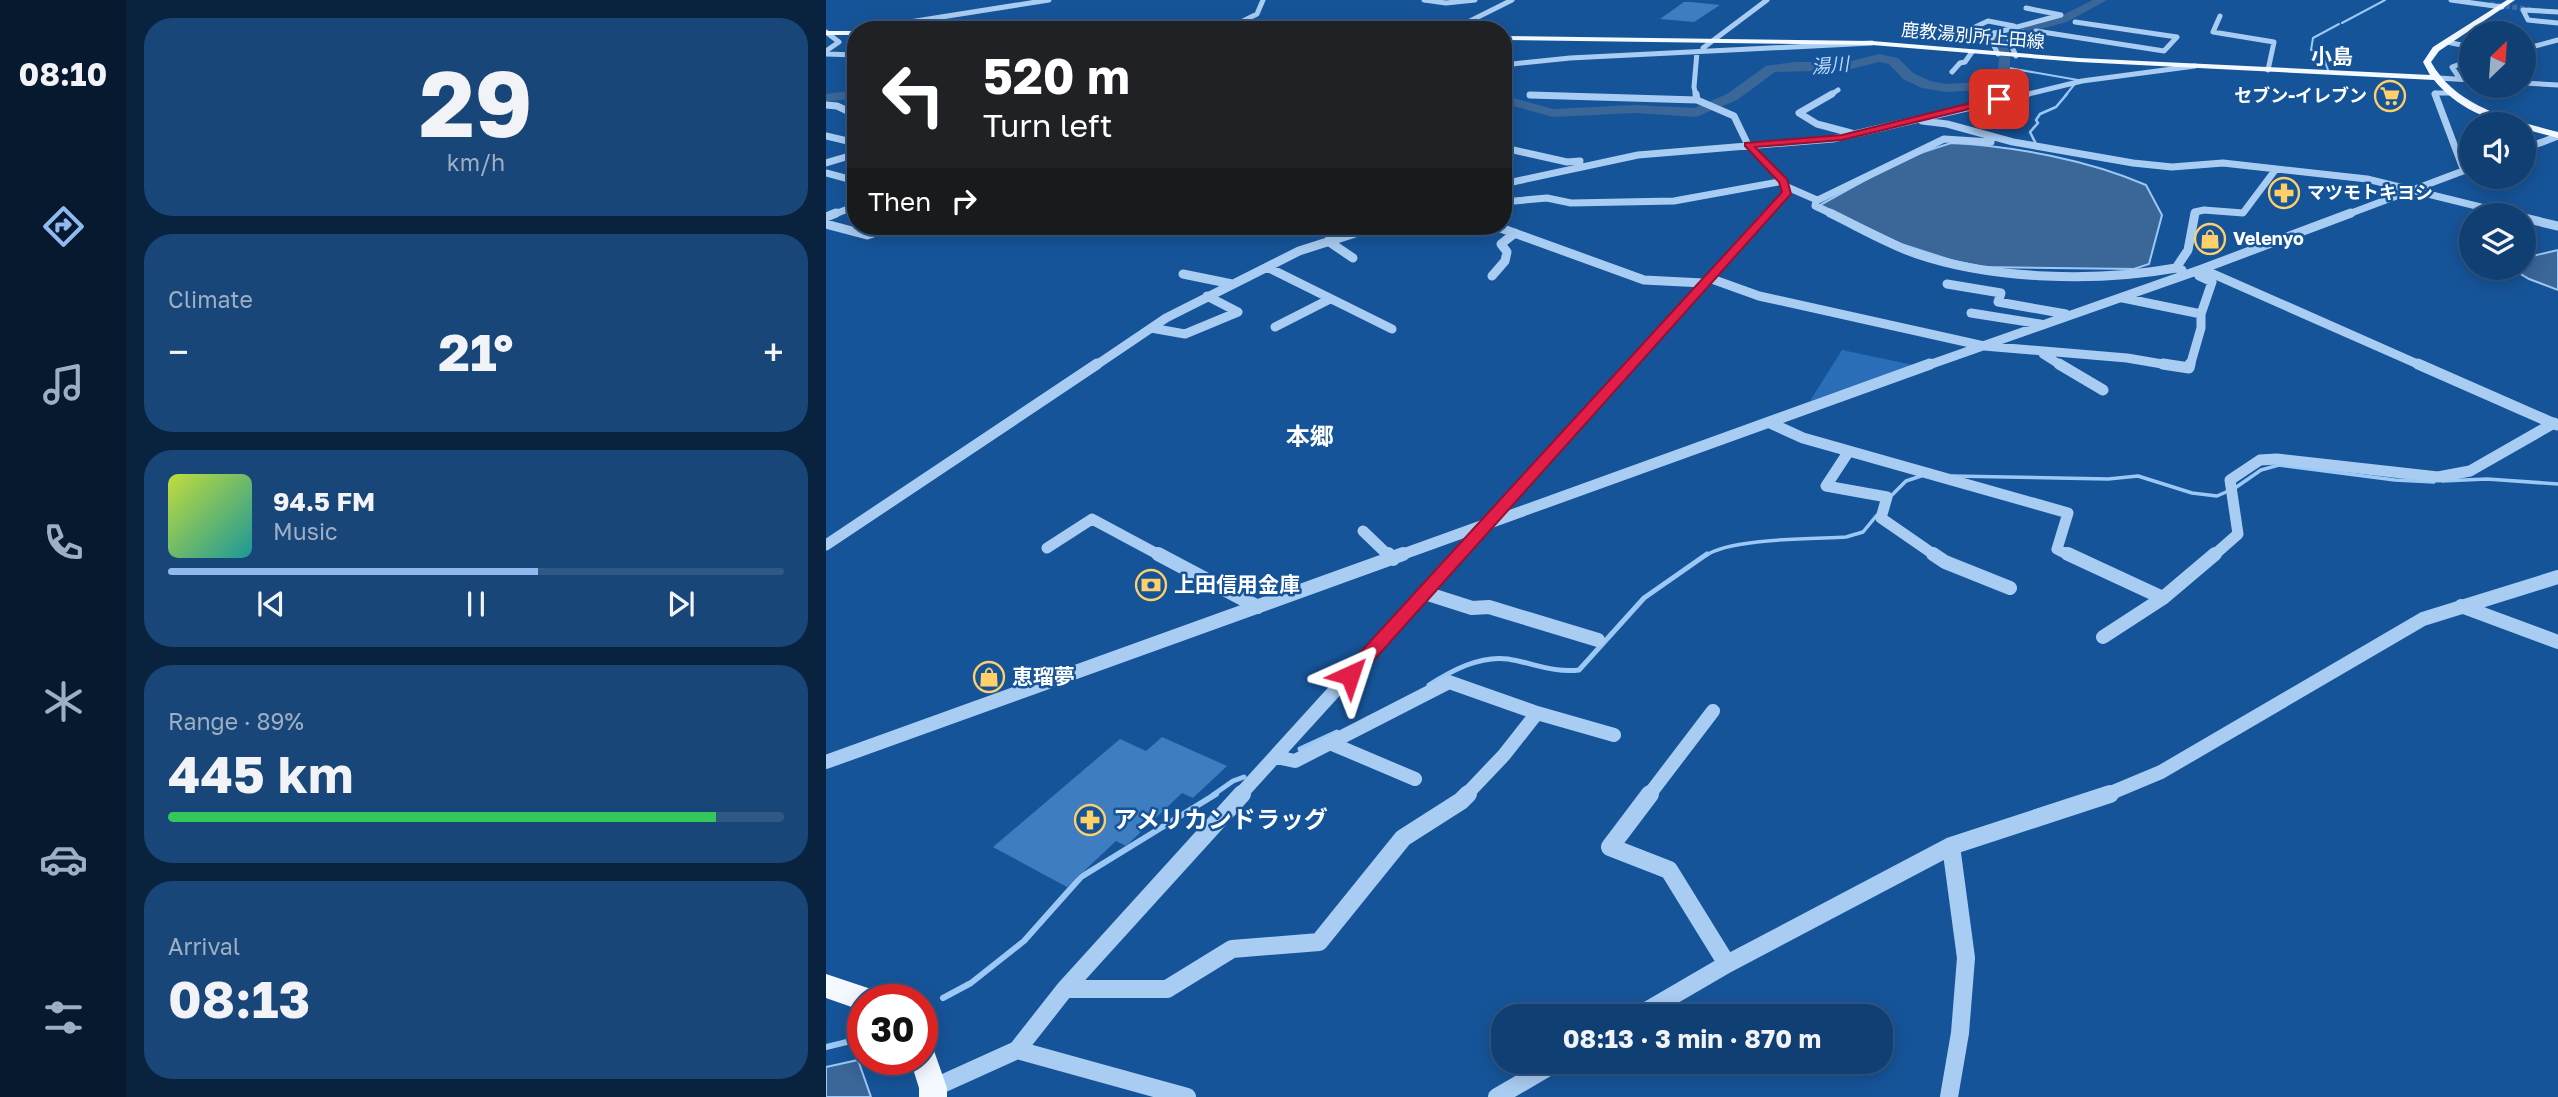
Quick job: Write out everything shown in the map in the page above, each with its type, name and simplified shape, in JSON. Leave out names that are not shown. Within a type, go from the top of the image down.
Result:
[{"type":"main road","points":[[2484,112],[2449,93],[2429,66],[2427,59],[2432,52],[2512,0]]},
{"type":"main road","points":[[2493,21],[2524,0]]},
{"type":"main road","points":[[827,33],[847,32]]},
{"type":"main road","name":"鹿教湯別所上田線","points":[[1512,38],[1872,43],[2125,63],[2439,78]]},
{"type":"main road","points":[[2439,78],[2441,58],[2459,44]]},
{"type":"main road","points":[[2536,129],[2558,135]]},
{"type":"main road","points":[[826,985],[847,993]]},
{"type":"main road","points":[[928,1075],[933,1092]]},
{"type":"street","points":[[919,21],[1049,0]]},
{"type":"street","points":[[1244,21],[1258,14],[1263,0]]},
{"type":"street","points":[[1424,0],[1446,3],[1475,0]]},
{"type":"street","points":[[1470,21],[1512,0]]},
{"type":"street","points":[[1697,100],[1694,87],[1697,52],[1767,0]]},
{"type":"street","points":[[2451,0],[2502,7]]},
{"type":"street","points":[[2458,0],[2487,5]]},
{"type":"street","points":[[2466,0],[2490,3],[2487,5]]},
{"type":"street","points":[[2018,27],[1988,21],[1973,28],[1994,33],[2045,22],[2061,15],[2026,8]]},
{"type":"street","points":[[2558,13],[2521,9],[2528,20],[2558,23]]},
{"type":"street","points":[[2036,10],[2019,16],[2045,22]]},
{"type":"street","points":[[2534,10],[2558,13]]},
{"type":"street","points":[[2220,16],[2213,32],[2274,42],[2268,70]]},
{"type":"street","points":[[2014,55],[2009,40],[2011,36],[2075,22],[2084,17]]},
{"type":"street","points":[[2001,23],[2010,20]]},
{"type":"street","points":[[2036,31],[2164,51],[2177,37],[2075,22]]},
{"type":"street","points":[[2137,31],[2135,29],[2139,23]]},
{"type":"street","points":[[2081,38],[2098,26]]},
{"type":"street","points":[[2122,44],[2137,31]]},
{"type":"street","points":[[826,53],[839,42],[827,33]]},
{"type":"street","points":[[1994,33],[1991,40],[1999,54]]},
{"type":"street","points":[[2536,45],[2558,40]]},
{"type":"street","points":[[1512,64],[1570,58],[1872,43]]},
{"type":"street","points":[[2447,43],[2459,44]]},
{"type":"street","points":[[2125,63],[2140,47]]},
{"type":"street","points":[[1952,72],[1960,63],[1965,62],[1972,52]]},
{"type":"street","points":[[826,53],[847,54]]},
{"type":"street","points":[[2459,64],[2452,66],[2459,77]]},
{"type":"street","points":[[1512,182],[1638,155],[1822,141],[2082,81],[2195,66]]},
{"type":"street","points":[[2439,78],[2459,79]]},
{"type":"street","points":[[2536,84],[2558,85]]},
{"type":"street","points":[[1838,90],[1799,113],[1804,118],[1830,129],[1854,134]]},
{"type":"street","points":[[2449,93],[2435,93],[2459,151]]},
{"type":"street","points":[[1530,95],[1697,100],[1734,116],[1748,145],[1785,184],[1817,200]]},
{"type":"street","points":[[826,105],[847,111]]},
{"type":"street","points":[[1908,121],[1947,124],[2020,143],[2141,164],[2172,167],[2223,163],[2367,179],[2464,203]]},
{"type":"street","points":[[2536,144],[2558,135]]},
{"type":"street","points":[[826,136],[847,141]]},
{"type":"street","points":[[2020,143],[1944,139],[1817,200],[1815,206],[1917,254],[1981,270],[1999,273],[2130,276],[2176,268],[2197,271],[2556,424]]},
{"type":"street","points":[[1512,150],[1591,165]]},
{"type":"street","points":[[826,163],[847,157]]},
{"type":"street","points":[[2176,268],[2188,250],[2195,212],[2204,210],[2243,213],[2276,169]]},
{"type":"street","points":[[826,173],[847,179]]},
{"type":"street","points":[[826,762],[1770,424],[2041,324],[2197,271],[2459,173]]},
{"type":"street","points":[[1512,201],[1547,198],[1571,203],[1674,201],[1785,184]]},
{"type":"street","points":[[933,1092],[1017,1050],[1065,989],[1787,192],[1785,184]]},
{"type":"street","points":[[826,217],[847,209]]},
{"type":"street","points":[[2536,221],[2558,226]]},
{"type":"street","points":[[826,224],[847,228]]},
{"type":"street","points":[[1512,232],[1644,280],[1706,280],[1759,296],[1984,346],[2127,358],[2189,368],[2201,314],[2212,282],[2197,271]]},
{"type":"street","points":[[1492,276],[1505,261],[1507,252],[1501,244],[1515,233]]},
{"type":"street","points":[[826,545],[1151,328],[1207,296],[1299,251],[1348,235]]},
{"type":"street","points":[[1328,241],[1353,258]]},
{"type":"street","points":[[1267,267],[1392,329]]},
{"type":"street","points":[[1183,274],[1232,284]]},
{"type":"street","points":[[1947,284],[2001,293],[1998,302],[2070,314]]},
{"type":"street","points":[[1151,328],[1185,334],[1238,312],[1207,296]]},
{"type":"street","points":[[2120,297],[2201,314]]},
{"type":"street","points":[[1275,327],[1330,299]]},
{"type":"street","points":[[1971,313],[2041,324]]},
{"type":"street","points":[[2040,352],[2103,390]]},
{"type":"street","points":[[1770,424],[1804,438],[2068,513],[2057,549],[2163,598]]},
{"type":"street","points":[[2103,637],[2163,598],[2238,534],[2230,480],[2260,460],[2277,458],[2438,477],[2470,471],[2556,424]]},
{"type":"street","points":[[1849,451],[1826,486],[1887,497],[1881,518],[1945,562],[2010,588]]},
{"type":"street","points":[[1047,548],[1092,519],[1258,607]]},
{"type":"street","points":[[1363,531],[1393,559]]},
{"type":"street","points":[[1658,1004],[1727,964],[1951,846],[2088,803],[2161,772],[2423,619],[2558,577]]},
{"type":"street","points":[[1425,593],[1472,608],[1489,607],[1598,640]]},
{"type":"street","points":[[2460,606],[2558,642]]},
{"type":"street","points":[[1276,757],[1295,761],[1449,682],[1537,713],[1614,735]]},
{"type":"street","points":[[1713,711],[1609,847],[1669,870],[1727,964]]},
{"type":"street","points":[[1065,989],[1167,989],[1232,949],[1319,942],[1403,838],[1461,801],[1504,755],[1537,713]]},
{"type":"street","points":[[1330,743],[1415,779]]},
{"type":"street","points":[[1949,1097],[1960,1033],[1966,958],[1951,846]]},
{"type":"street","points":[[1017,1050],[1187,1097]]},
{"type":"street","points":[[1497,1097],[1536,1074]]},
{"type":"shaded area","points":[[1951,143],[2000,147],[2050,156],[2100,168],[2146,185],[2162,215],[2149,264],[2134,269],[1983,267],[1901,244],[1820,205],[1905,158]]},
{"type":"shaded area","points":[[2558,250],[2558,290],[2532,280],[2536,280],[2536,255]]},
{"type":"shaded area","points":[[1842,350],[1913,365],[1810,401]]},
{"type":"shaded area","points":[[847,1062],[847,1075],[863,1075],[871,1097],[826,1097],[826,1067]]},
{"type":"building","points":[[1684,2],[1720,5],[1694,22],[1660,19]]},
{"type":"building","name":"アメリカンドラッグ","points":[[1162,737],[1227,766],[1193,798],[1182,793],[1126,846],[1116,841],[1067,887],[993,847],[1120,739],[1146,751]]},
{"type":"waterway","name":"湯川","points":[[1512,102],[1553,113],[1635,109],[1696,113],[1732,97],[1771,69],[1847,66],[1879,58],[1893,61],[1908,76],[1927,85],[1947,88],[1999,85],[2005,81],[2002,71],[2006,54],[1999,40],[2002,35],[2063,20],[2101,0]]},
{"type":"waterway","points":[[2342,23],[2385,0]]},
{"type":"waterway","points":[[2328,70],[2321,51],[2311,50],[2313,38],[2339,24]]},
{"type":"waterway","points":[[2003,67],[2078,80],[2065,96]]},
{"type":"waterway","points":[[2036,144],[2030,132],[2038,123],[2036,120],[2040,114],[2056,107],[2067,94]]},
{"type":"waterway","points":[[826,98],[847,95]]},
{"type":"waterway","points":[[1952,476],[2108,479],[2138,476],[2192,493],[2217,496],[2235,488],[2261,470],[2279,465],[2395,480],[2434,482]]},
{"type":"waterway","points":[[1891,496],[1906,481],[1921,476]]},
{"type":"waterway","points":[[2442,481],[2487,479],[2558,484]]},
{"type":"waterway","points":[[1705,556],[1717,550],[1752,543],[1846,537],[1863,532],[1877,515]]},
{"type":"waterway","points":[[1429,685],[1456,670],[1487,659],[1508,659],[1552,669],[1579,670],[1644,598],[1707,554]]},
{"type":"waterway","points":[[1300,749],[1337,732]]},
{"type":"waterway","points":[[1213,795],[1244,777]]},
{"type":"waterway","points":[[943,998],[971,983],[1024,941],[1081,877],[1216,794]]},
{"type":"waterway","points":[[826,1047],[847,1042]]},
{"type":"tunnel","points":[[2490,4],[2534,10]]},
{"type":"place","name":"セブン-イレブン","points":[[2390,96]]},
{"type":"place","name":"マツモトキヨシ","points":[[2284,193]]},
{"type":"place","name":"Velenyo","points":[[2210,239]]},
{"type":"place","name":"上田信用金庫","points":[[1151,585]]},
{"type":"place","name":"恵瑠夢","points":[[989,677]]},
{"type":"place","name":"アメリカンドラッグ","points":[[1090,820]]},
{"type":"district","name":"小島","points":[[2332,57]]},
{"type":"district","name":"本郷","points":[[1310,437]]},
{"type":"route","points":[[1350,675],[1787,192],[1784,181],[1756,156],[1748,145],[1842,138],[1885,125],[1999,99]]}]
